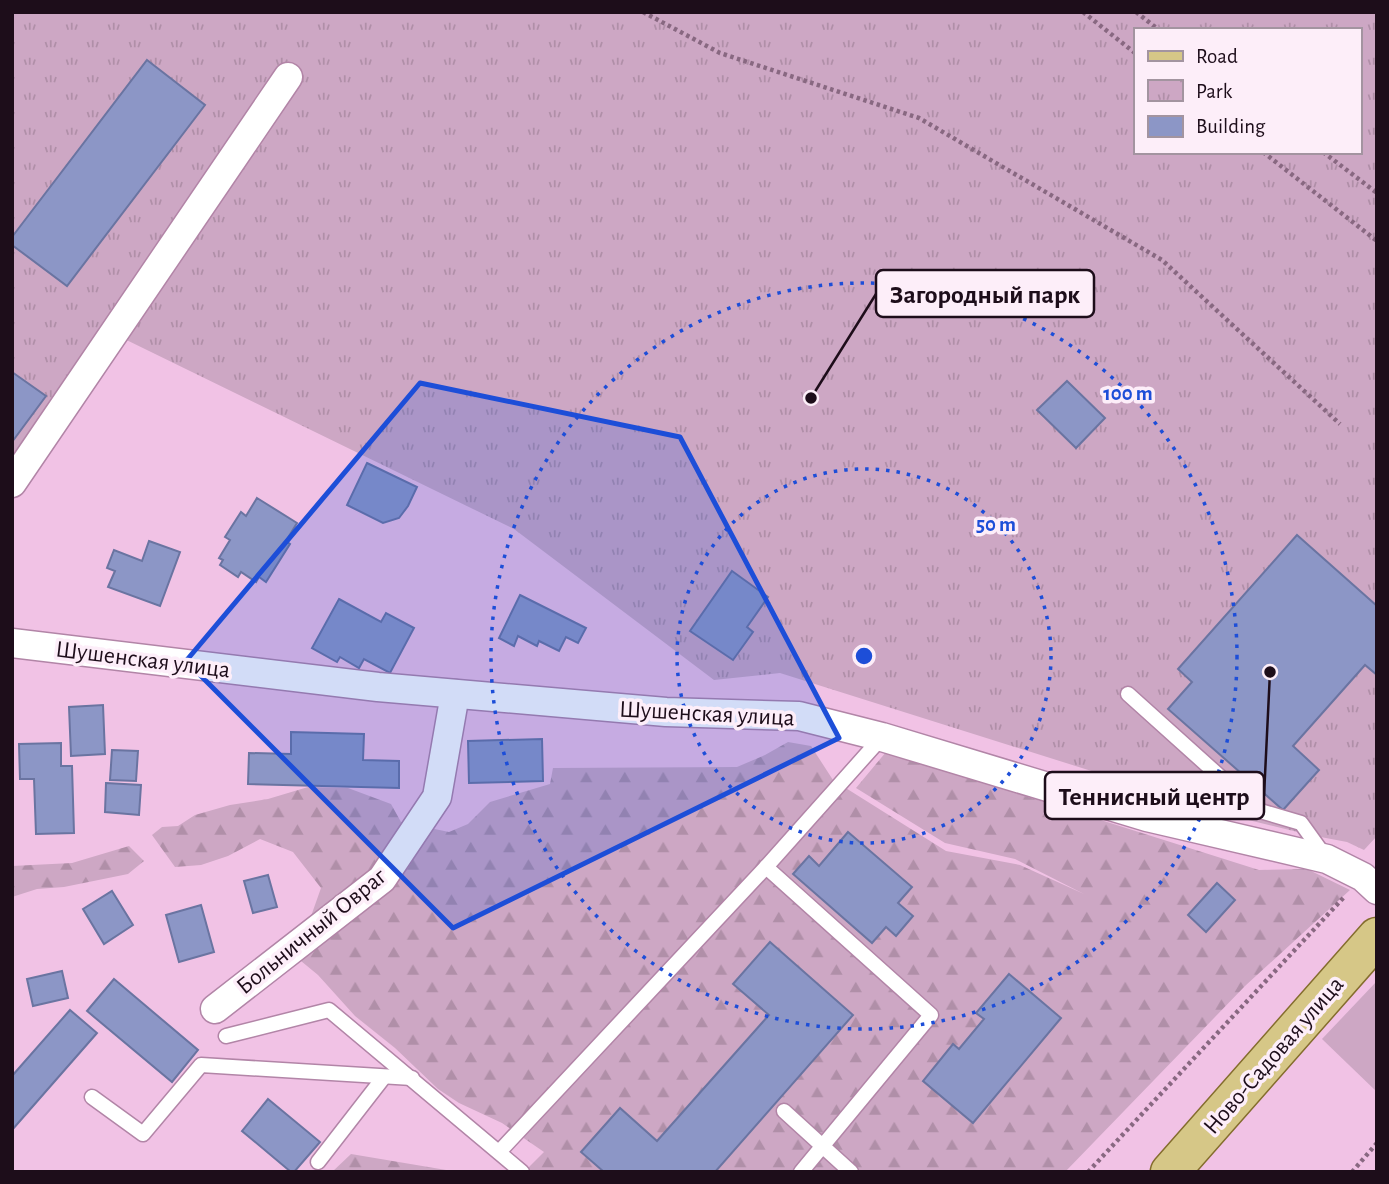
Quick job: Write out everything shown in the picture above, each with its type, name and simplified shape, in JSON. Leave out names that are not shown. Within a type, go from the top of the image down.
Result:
[{"type":"main road","name":"Ново-Садовая улица","points":[[1170,1172],[1377,937]]},
{"type":"street","points":[[12,483],[288,77]]},
{"type":"street","name":"Шушенская улица","points":[[12,643],[378,687],[666,712],[799,716],[882,737],[1147,817],[1327,859],[1370,883]]},
{"type":"street","name":"Больничный Овраг","points":[[215,1009],[382,879],[437,797],[455,694]]},
{"type":"lane","points":[[1128,694],[1256,810],[1301,823],[1327,859]]},
{"type":"lane","points":[[499,1152],[766,867],[882,737]]},
{"type":"lane","points":[[766,867],[931,1015],[801,1172]]},
{"type":"lane","points":[[226,1036],[329,1010],[522,1172]]},
{"type":"lane","points":[[92,1097],[143,1134],[201,1065],[412,1078]]},
{"type":"lane","points":[[318,1162],[384,1077]]},
{"type":"lane","points":[[784,1111],[851,1172]]},
{"type":"path","points":[[643,12],[720,53],[919,118],[1162,260],[1340,424]]},
{"type":"path","points":[[1083,12],[1134,52]]},
{"type":"path","points":[[1136,12],[1156,28]]},
{"type":"path","points":[[1266,154],[1377,241]]},
{"type":"path","points":[[1326,154],[1377,192]]},
{"type":"path","points":[[1088,1172],[1370,883]]},
{"type":"path","points":[[1352,1172],[1377,1143]]},
{"type":"highlighted area","points":[[420,383],[680,437],[839,738],[453,928],[186,661]]},
{"type":"green space","points":[[12,12],[1377,12],[1377,836],[1364,850],[1347,842],[1244,819],[780,673],[714,680],[514,529],[106,330],[12,466]]},
{"type":"green space","points":[[788,742],[811,746],[833,780],[946,851],[1020,865],[1084,894],[1015,859],[945,843],[856,788],[886,752],[1259,870],[1307,869],[1350,890],[1245,986],[1065,1172],[524,1172],[544,1152],[502,1123],[459,1103],[438,1089],[395,1048],[355,1016],[318,975],[301,961],[310,919],[321,888],[293,852],[260,839],[228,856],[201,865],[175,867],[152,835],[162,827],[178,826],[195,815],[308,787],[348,788],[391,804],[401,822],[449,832],[468,824],[490,802],[550,784],[553,768],[737,767]]},
{"type":"green space","points":[[129,846],[144,861],[128,874],[64,887],[37,889],[12,897],[12,866],[72,863]]},
{"type":"green space","points":[[1377,981],[1377,1092],[1322,1039]]},
{"type":"green space","points":[[351,1154],[458,1172],[332,1172]]},
{"type":"building","points":[[147,60],[205,105],[67,286],[12,245],[12,237]]},
{"type":"building","points":[[12,372],[46,396],[12,442]]},
{"type":"building","points":[[1067,381],[1105,418],[1076,448],[1037,410]]},
{"type":"building","points":[[367,463],[417,487],[399,518],[383,523],[347,505]]},
{"type":"building","points":[[257,498],[297,523],[286,541],[290,544],[266,582],[259,577],[256,582],[241,572],[238,577],[220,565],[223,560],[219,558],[230,540],[225,537],[241,512],[246,516]]},
{"type":"building","points":[[1297,535],[1377,606],[1377,675],[1365,665],[1293,746],[1319,770],[1283,810],[1168,709],[1192,682],[1178,669]]},
{"type":"building","points":[[149,541],[180,552],[160,606],[108,587],[115,571],[107,568],[114,550],[142,561]]},
{"type":"building","points":[[732,571],[768,597],[747,627],[753,632],[733,660],[690,631]]},
{"type":"building","points":[[520,595],[586,628],[578,643],[566,637],[559,651],[539,641],[537,646],[518,636],[514,646],[499,638]]},
{"type":"building","points":[[339,599],[381,622],[386,613],[414,628],[390,673],[364,659],[359,668],[340,657],[337,662],[312,648]]},
{"type":"building","points":[[103,705],[105,754],[71,756],[69,707]]},
{"type":"building","points":[[291,732],[364,734],[363,760],[399,761],[399,788],[248,784],[249,753],[291,754]]},
{"type":"building","points":[[542,739],[543,781],[469,783],[468,741]]},
{"type":"building","points":[[61,743],[61,766],[72,766],[74,833],[36,834],[34,779],[20,779],[19,744]]},
{"type":"building","points":[[112,750],[138,751],[136,781],[110,780]]},
{"type":"building","points":[[106,783],[141,785],[139,815],[105,812]]},
{"type":"building","points":[[848,832],[912,887],[898,903],[913,916],[896,936],[886,927],[872,943],[793,874],[809,856],[819,866]]},
{"type":"building","points":[[268,875],[277,907],[253,913],[244,881]]},
{"type":"building","points":[[1217,883],[1235,900],[1206,932],[1188,915]]},
{"type":"building","points":[[112,891],[133,925],[104,944],[83,909]]},
{"type":"building","points":[[201,905],[214,952],[179,962],[166,915]]},
{"type":"building","points":[[770,942],[853,1015],[715,1172],[604,1172],[581,1152],[620,1108],[657,1141],[769,1015],[733,984]]},
{"type":"building","points":[[62,971],[68,998],[33,1006],[27,979]]},
{"type":"building","points":[[1009,974],[1061,1018],[973,1123],[923,1081],[953,1044],[959,1049],[984,1019],[976,1013]]},
{"type":"building","points":[[114,979],[198,1050],[172,1082],[87,1011]]},
{"type":"building","points":[[70,1010],[97,1033],[12,1130],[12,1076]]},
{"type":"building","points":[[268,1099],[320,1142],[294,1172],[242,1131]]},
{"type":"place","name":"Загородный парк","points":[[811,398]]},
{"type":"place","name":"Теннисный центр","points":[[1270,672]]}]
